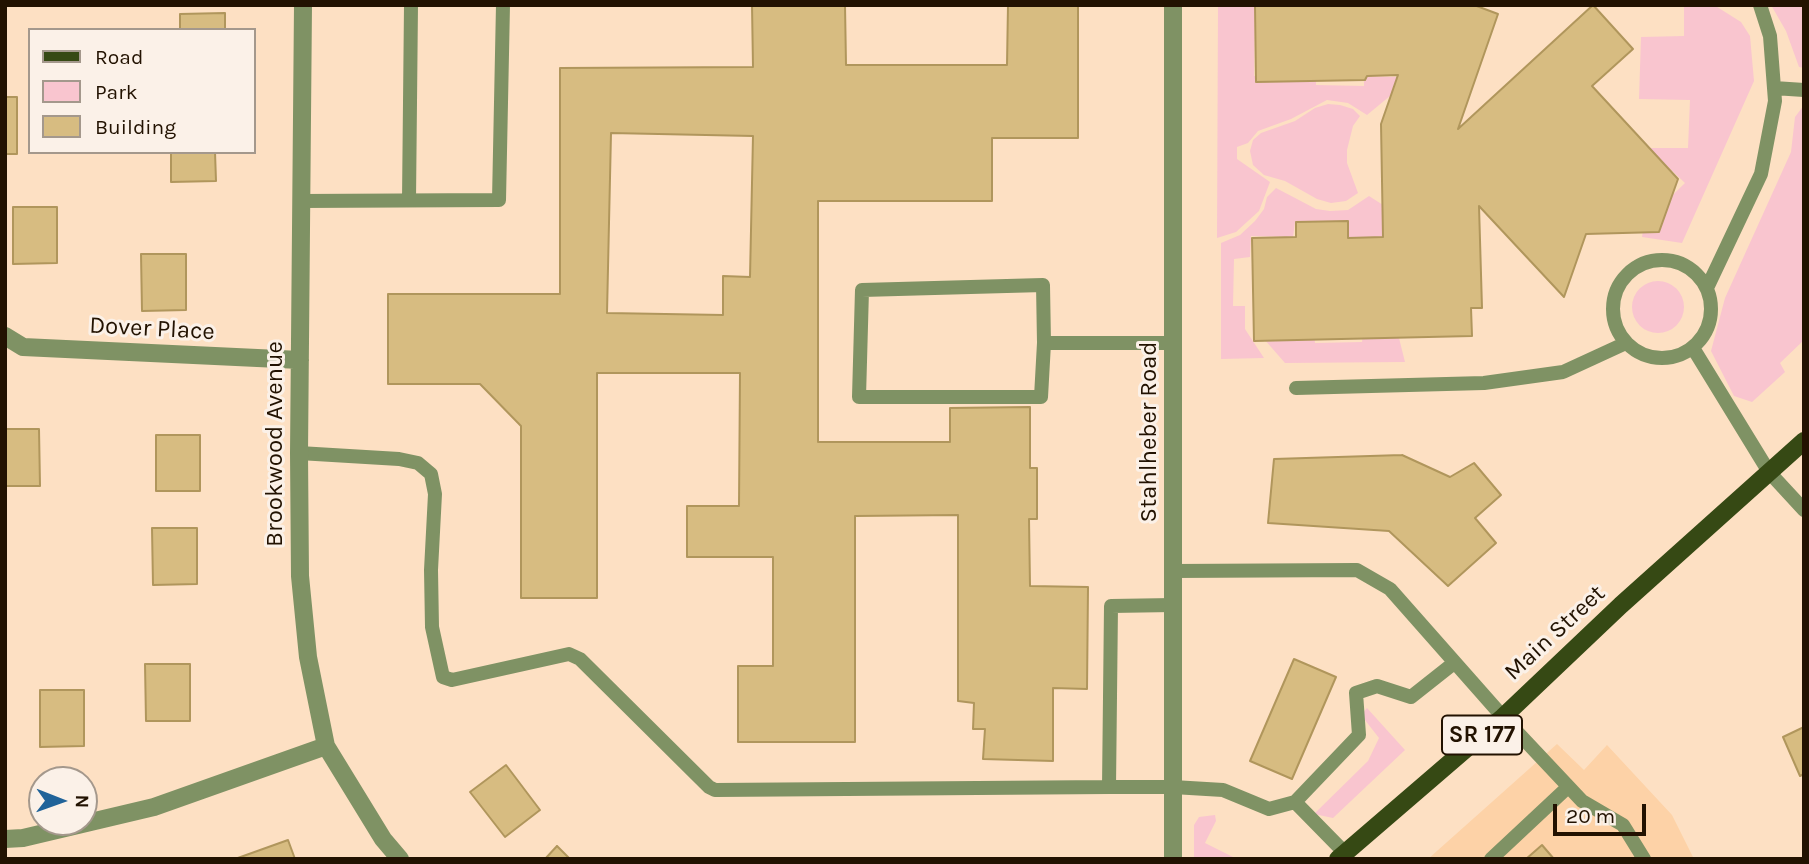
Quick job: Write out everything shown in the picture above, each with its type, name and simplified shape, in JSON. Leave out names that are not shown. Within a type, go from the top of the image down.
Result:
[{"type":"main road","name":"Main Street","points":[[1341,856],[1503,717],[1621,605],[1804,441]]},
{"type":"street","name":"Brookwood Avenue","points":[[303,5],[299,453],[300,576],[307,657],[327,746],[383,839],[400,859]]},
{"type":"street","name":"Stahlheber Road","points":[[1173,5],[1173,859]]},
{"type":"street","name":"Dover Place","points":[[5,336],[23,347],[300,360]]},
{"type":"street","points":[[5,839],[23,838],[154,807],[327,746]]},
{"type":"lane","points":[[409,200],[411,5]]},
{"type":"lane","points":[[301,201],[499,200],[503,5]]},
{"type":"lane","points":[[1707,288],[1760,174],[1775,102],[1770,36],[1760,5]]},
{"type":"lane","points":[[1774,88],[1804,90]]},
{"type":"lane","points":[[1656,259],[1672,260],[1686,265],[1699,275],[1712,304],[1704,335],[1693,348],[1666,359],[1651,358],[1626,343],[1617,330],[1613,315],[1618,285],[1628,272],[1656,259]]},
{"type":"lane","points":[[1043,285],[1044,343],[1041,397],[859,397],[862,290],[1043,285]]},
{"type":"lane","points":[[1044,343],[1173,343]]},
{"type":"lane","points":[[1296,388],[1484,383],[1563,372],[1626,343]]},
{"type":"lane","points":[[1693,348],[1769,472],[1804,510]]},
{"type":"lane","points":[[299,453],[399,458],[418,463],[431,474],[435,494],[431,570],[432,627],[443,677],[452,680],[569,654],[580,659],[715,790],[1173,786],[1223,790],[1269,809],[1295,802],[1359,735],[1356,693],[1377,686],[1411,697],[1454,663]]},
{"type":"lane","points":[[1173,571],[1357,570],[1390,589],[1568,788],[1581,801],[1623,825],[1644,859]]},
{"type":"lane","points":[[1109,787],[1111,606],[1173,605]]},
{"type":"lane","points":[[1491,859],[1568,788]]},
{"type":"lane","points":[[1295,802],[1341,856]]},
{"type":"shaded area","points":[[1557,744],[1584,770],[1607,745],[1672,815],[1694,859],[1428,859]]},
{"type":"green space","points":[[1218,5],[1255,5],[1254,76],[1316,74],[1316,85],[1364,86],[1364,76],[1399,77],[1390,96],[1367,115],[1348,103],[1327,100],[1291,119],[1258,131],[1248,143],[1237,147],[1237,159],[1270,182],[1259,211],[1236,232],[1217,238]]},
{"type":"green space","points":[[1684,5],[1714,5],[1741,22],[1750,36],[1754,81],[1682,243],[1642,237],[1644,223],[1685,183],[1648,148],[1688,148],[1690,100],[1639,99],[1641,37],[1684,36]]},
{"type":"green space","points":[[1771,5],[1804,5],[1804,68],[1799,67],[1786,31]]},
{"type":"green space","points":[[1328,104],[1353,109],[1360,116],[1353,126],[1347,150],[1347,163],[1358,193],[1346,201],[1331,203],[1317,199],[1285,181],[1264,175],[1253,165],[1250,151],[1253,140],[1261,133],[1295,121],[1315,108]]},
{"type":"green space","points":[[1804,105],[1804,340],[1780,363],[1785,372],[1752,402],[1734,396],[1711,351],[1725,298],[1791,152],[1795,117]]},
{"type":"green space","points":[[1276,188],[1316,209],[1330,211],[1348,210],[1369,196],[1383,205],[1399,238],[1348,238],[1347,223],[1295,222],[1293,237],[1251,236],[1250,257],[1234,259],[1233,306],[1245,306],[1245,329],[1264,358],[1221,359],[1221,243],[1240,235],[1255,221],[1264,209],[1267,197]]},
{"type":"green space","points":[[1658,281],[1677,288],[1684,307],[1677,326],[1658,333],[1639,326],[1632,307],[1639,288]]},
{"type":"green space","points":[[1257,331],[1314,333],[1315,343],[1362,342],[1363,334],[1398,334],[1405,362],[1285,363]]},
{"type":"green space","points":[[1367,708],[1405,750],[1333,818],[1314,814],[1368,761],[1379,738],[1361,715]]},
{"type":"green space","points":[[1215,815],[1216,821],[1205,843],[1237,859],[1194,859],[1194,825],[1199,817]]},
{"type":"building","points":[[752,5],[845,5],[846,65],[1007,65],[1008,5],[1078,5],[1078,138],[992,138],[992,201],[818,201],[818,442],[950,442],[950,408],[1030,407],[1030,468],[1037,468],[1037,519],[1029,519],[1030,586],[1088,587],[1087,689],[1053,688],[1053,761],[983,759],[985,729],[973,729],[974,703],[958,701],[958,515],[855,516],[855,742],[738,742],[738,666],[773,666],[773,557],[687,557],[687,506],[739,506],[740,373],[597,373],[597,598],[521,598],[521,426],[480,384],[388,384],[388,294],[560,294],[560,68],[753,67]],"holes":[[[611,133],[753,136],[750,277],[723,276],[723,315],[607,313]]]},
{"type":"building","points":[[1255,5],[1474,5],[1498,14],[1458,129],[1593,5],[1633,49],[1592,86],[1678,179],[1659,232],[1586,234],[1564,297],[1479,206],[1482,308],[1471,308],[1472,336],[1254,341],[1252,238],[1296,237],[1296,222],[1348,221],[1348,238],[1383,237],[1381,124],[1398,75],[1367,76],[1365,80],[1256,82]]},
{"type":"building","points":[[225,13],[225,28],[180,28],[180,14]]},
{"type":"building","points":[[5,97],[17,97],[17,154],[5,154]]},
{"type":"building","points":[[171,154],[215,154],[216,181],[171,182]]},
{"type":"building","points":[[13,207],[57,207],[57,263],[13,264]]},
{"type":"building","points":[[141,254],[186,254],[186,310],[142,311]]},
{"type":"building","points":[[5,429],[39,429],[40,486],[5,486]]},
{"type":"building","points":[[156,435],[200,435],[200,491],[156,491]]},
{"type":"building","points":[[1402,455],[1450,477],[1474,463],[1501,495],[1475,518],[1496,543],[1448,586],[1389,531],[1268,523],[1274,459]]},
{"type":"building","points":[[152,528],[197,528],[197,584],[153,585]]},
{"type":"building","points":[[1294,659],[1336,677],[1292,779],[1250,761]]},
{"type":"building","points":[[145,664],[190,664],[190,721],[146,721]]},
{"type":"building","points":[[40,690],[84,690],[84,746],[40,747]]},
{"type":"building","points":[[1804,727],[1804,774],[1800,776],[1783,737]]},
{"type":"building","points":[[506,765],[540,810],[505,837],[470,792]]},
{"type":"building","points":[[288,840],[295,859],[235,859]]},
{"type":"building","points":[[1542,845],[1554,859],[1526,859]]},
{"type":"building","points":[[557,846],[570,859],[545,859]]}]
